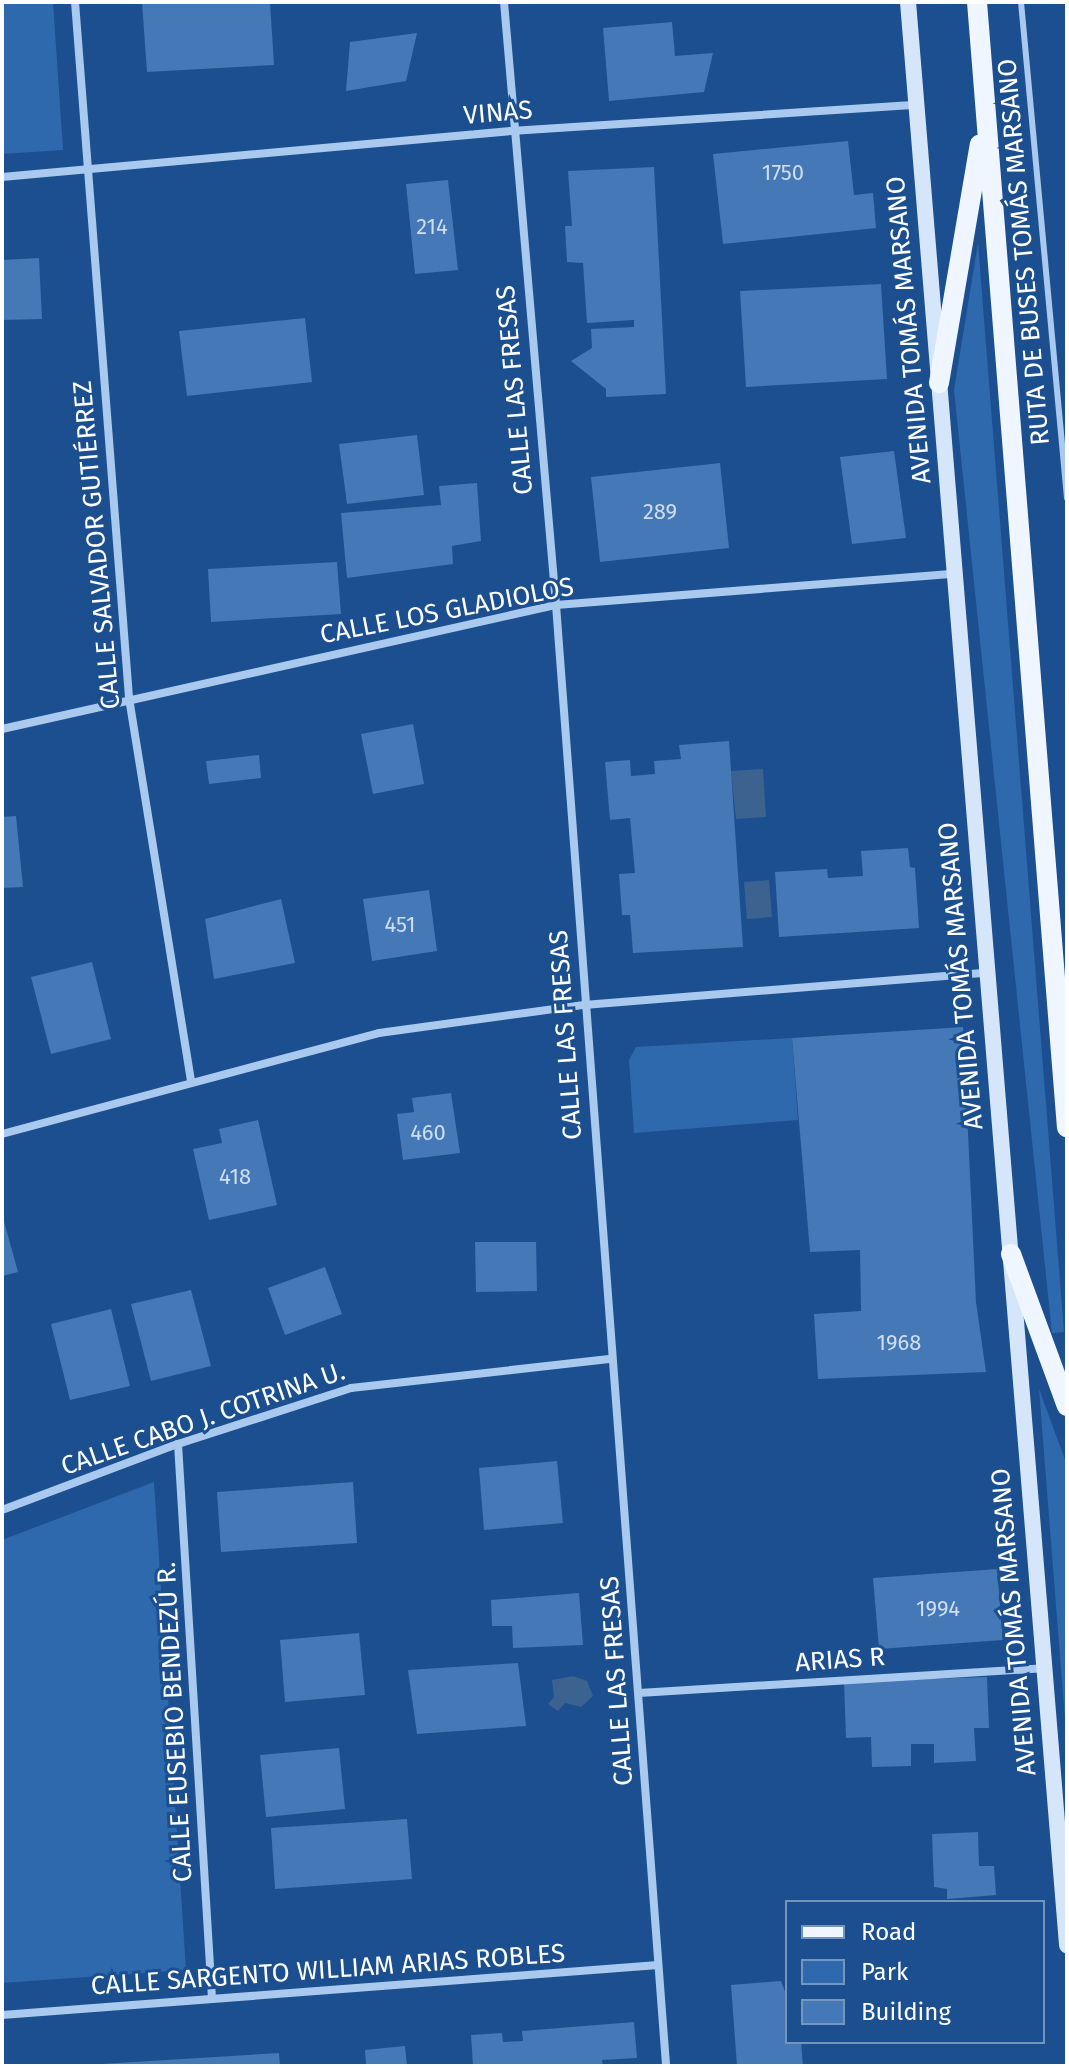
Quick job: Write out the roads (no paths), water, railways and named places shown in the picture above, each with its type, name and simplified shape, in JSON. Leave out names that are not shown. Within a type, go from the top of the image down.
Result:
[{"type":"main road","points":[[977,2],[1067,1127]]},
{"type":"main road","points":[[939,383],[985,112]]},
{"type":"main road","points":[[1011,1254],[1067,1406]]},
{"type":"street","name":"CALLE SALVADOR GUTIÉRREZ","points":[[75,2],[84,170],[129,698],[191,1082]]},
{"type":"street","name":"CALLE LAS FRESAS","points":[[504,2],[511,131],[556,605],[666,2066]]},
{"type":"street","name":"AVENIDA TOMÁS MARSANO","points":[[908,2],[1067,1946]]},
{"type":"street","name":"VINAS","points":[[2,177],[511,131],[916,105]]},
{"type":"street","name":"CALLE LOS GLADIOLOS","points":[[2,729],[129,698],[556,605],[955,574]]},
{"type":"street","points":[[2,1134],[379,1033],[584,1005],[986,973]]},
{"type":"street","name":"CALLE CABO J. COTRINA U.","points":[[2,1510],[178,1444],[351,1388],[611,1359]]},
{"type":"street","name":"CALLE EUSEBIO BENDEZÚ R.","points":[[178,1444],[212,1999]]},
{"type":"street","name":"ARIAS R","points":[[639,1693],[1044,1668]]},
{"type":"street","name":"CALLE SARGENTO WILLIAM ARIAS ROBLES","points":[[2,2015],[658,1965]]},
{"type":"lane","name":"RUTA DE BUSES TOMÁS MARSANO","points":[[1021,2],[1067,498]]}]
